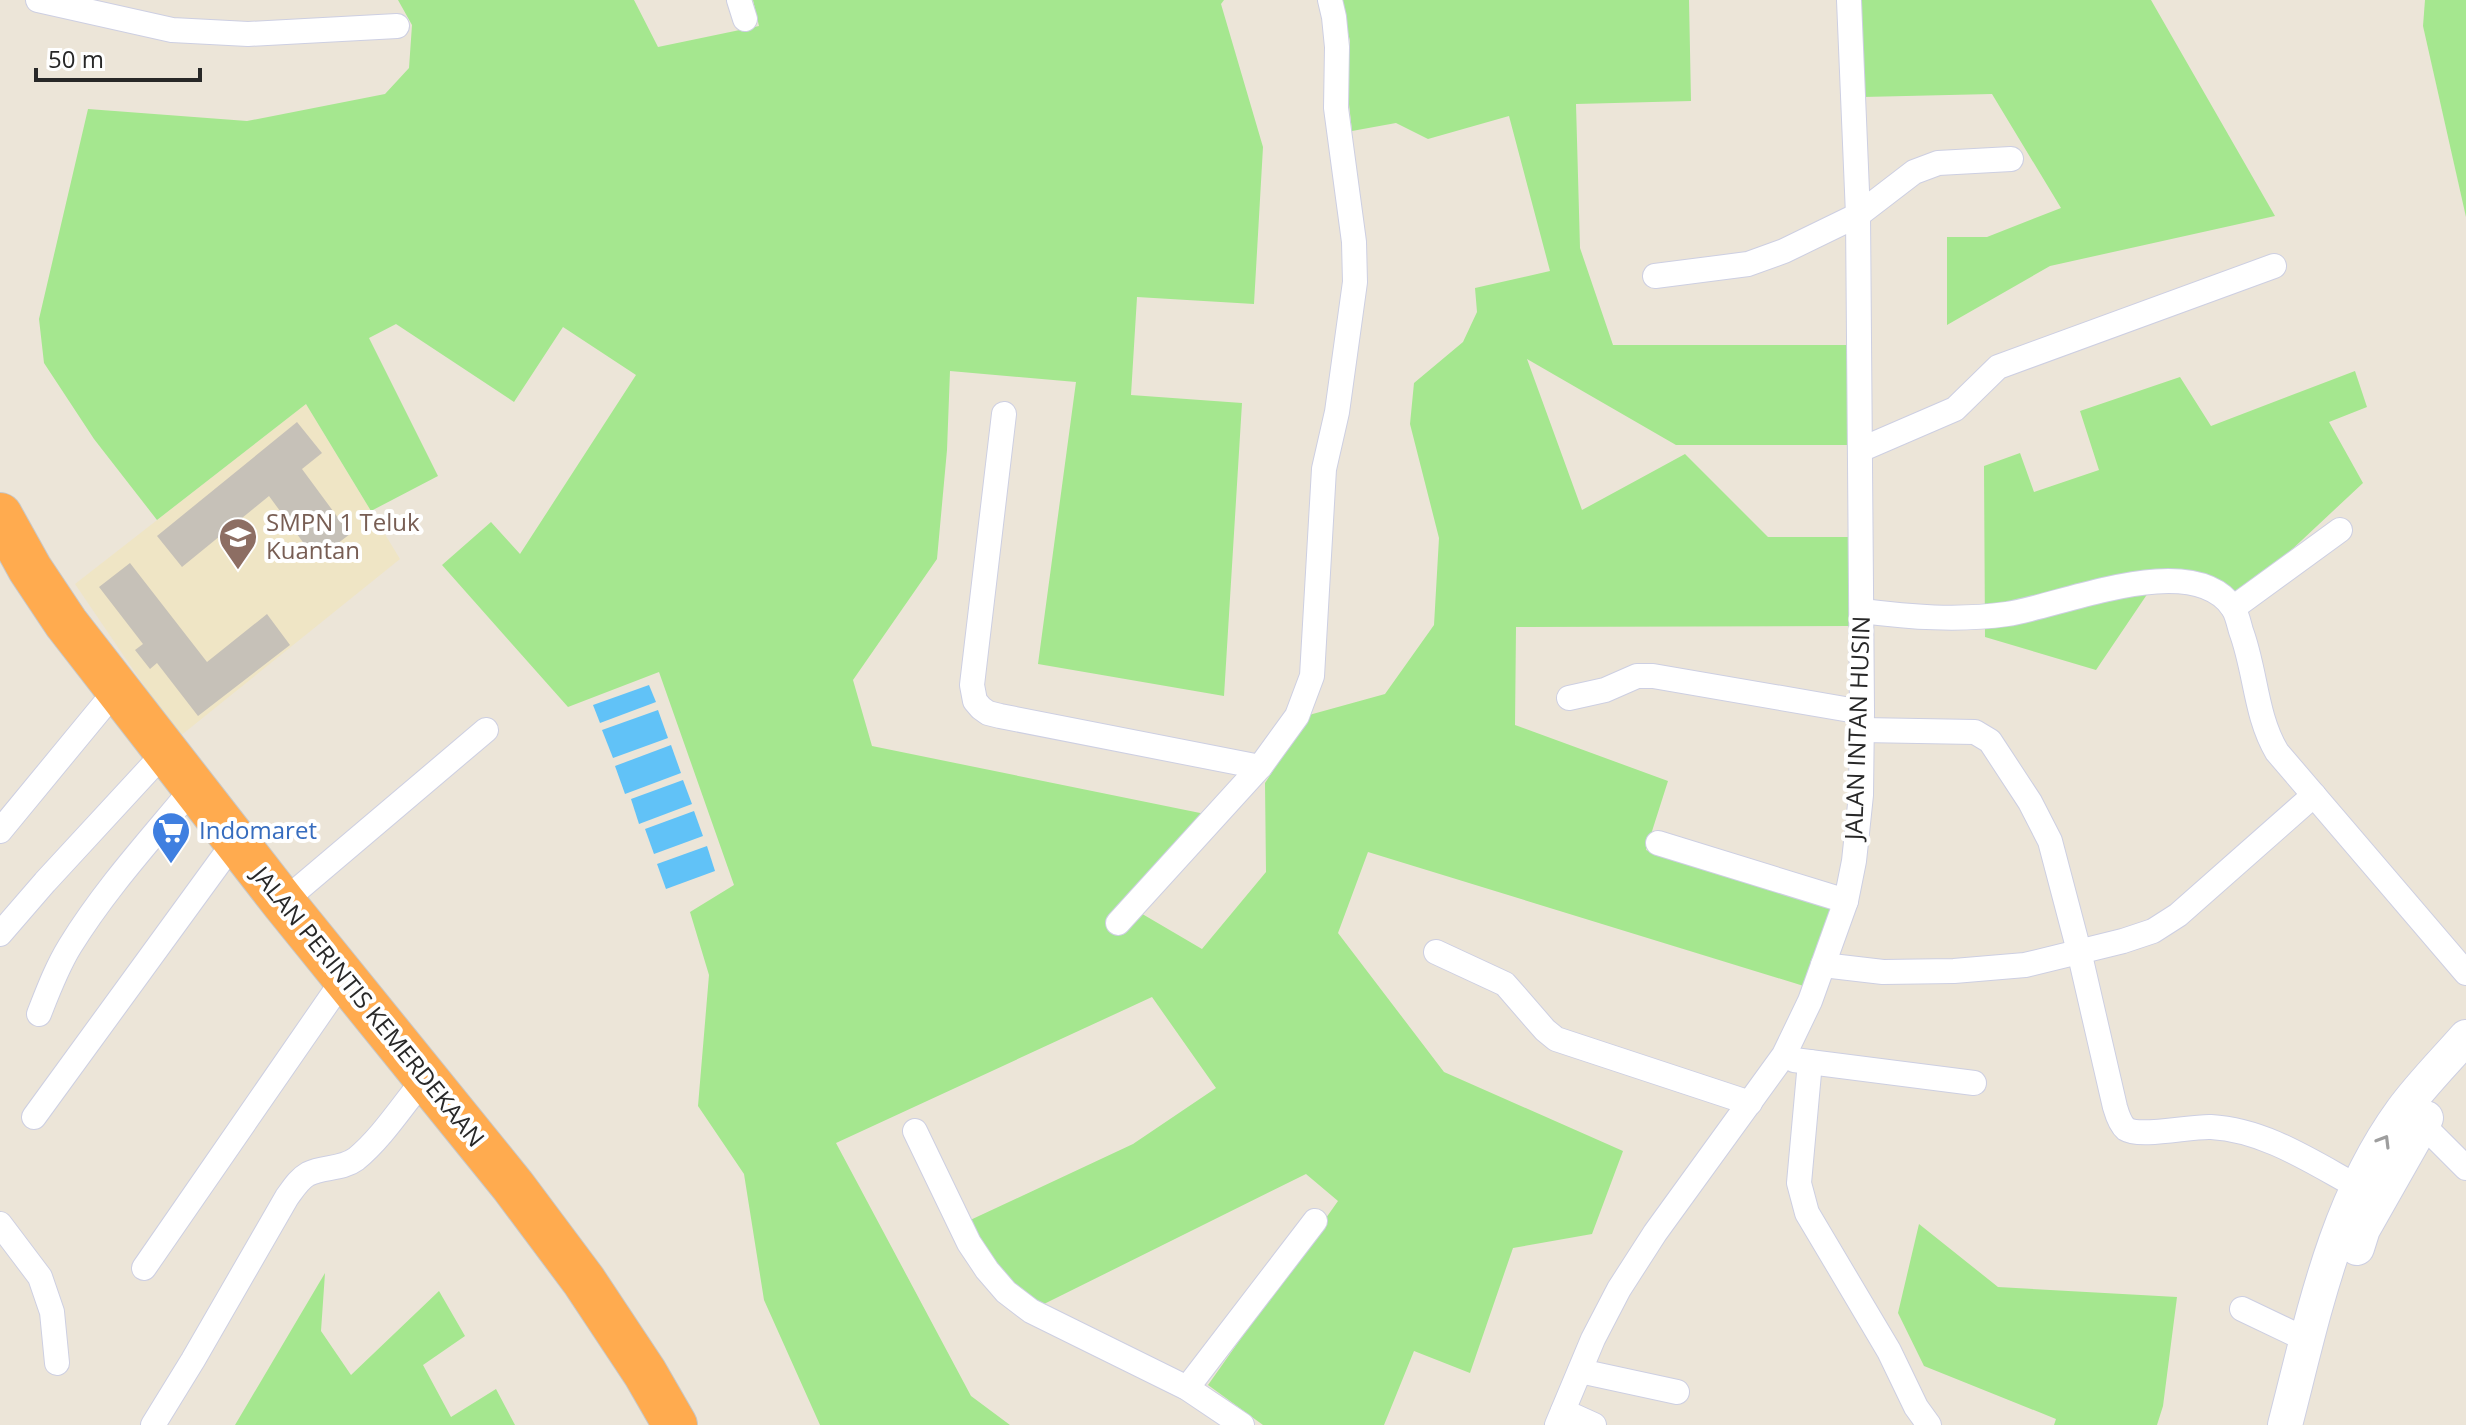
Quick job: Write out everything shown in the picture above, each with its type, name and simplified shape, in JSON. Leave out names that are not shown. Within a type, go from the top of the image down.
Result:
[{"type":"highway","name":"JALAN PERINTIS KEMERDEKAAN","points":[[0,515],[30,569],[66,623],[283,902],[513,1186],[584,1281],[645,1373],[675,1425]]},
{"type":"main road","points":[[2285,1425],[2339,1228],[2358,1187],[2402,1111],[2466,1037]]},
{"type":"main road","points":[[2309,1425],[2346,1281],[2363,1229],[2421,1123],[2466,1073]]},
{"type":"street","points":[[38,0],[172,30],[248,34],[397,26]]},
{"type":"street","points":[[1118,923],[1260,767],[1297,716],[1312,676],[1324,469],[1337,412],[1355,282],[1354,242],[1336,108],[1337,47],[1330,0]]},
{"type":"street","name":"JALAN INTAN HUSIN","points":[[1560,1418],[1593,1339],[1619,1289],[1720,1141],[1782,1059],[1797,1032],[1846,901],[1861,795],[1862,721],[1858,215],[1849,0]]},
{"type":"street","points":[[1655,276],[1748,264],[1764,259],[1858,215],[1914,172],[1938,163],[2011,159]]},
{"type":"street","points":[[1860,450],[1955,409],[1998,367],[2274,266]]},
{"type":"street","points":[[1004,414],[977,629],[972,685],[975,701],[988,713],[1000,716],[1260,767]]},
{"type":"street","points":[[2233,608],[2340,530]]},
{"type":"street","points":[[1862,611],[1926,618],[2009,614],[2152,581],[2198,586],[2212,591],[2233,608],[2245,641],[2262,722],[2277,752],[2466,973]]},
{"type":"street","points":[[1569,698],[1605,690],[1637,676],[1646,676],[1912,732],[1965,730],[1983,735],[2030,802],[2050,841],[2117,1116],[2126,1129],[2143,1134],[2211,1127],[2239,1131],[2280,1144],[2358,1187]]},
{"type":"street","points":[[0,831],[117,689]]},
{"type":"street","points":[[283,902],[486,730]]},
{"type":"street","points":[[0,934],[165,752]]},
{"type":"street","points":[[39,1014],[70,946],[100,903],[193,788]]},
{"type":"street","points":[[1823,965],[1883,972],[1954,971],[2025,965],[2153,931],[2178,915],[2314,795]]},
{"type":"street","points":[[34,1117],[235,841]]},
{"type":"street","points":[[1658,843],[1846,901]]},
{"type":"street","points":[[1436,952],[1505,984],[1556,1039],[1750,1103]]},
{"type":"street","points":[[144,1268],[345,977]]},
{"type":"street","points":[[1782,1059],[1974,1083]]},
{"type":"street","points":[[1810,1062],[1799,1183],[1807,1213],[1929,1425]]},
{"type":"street","points":[[153,1425],[287,1197],[301,1179],[309,1173],[342,1167],[355,1159],[426,1077]]},
{"type":"street","points":[[2421,1123],[2466,1168]]},
{"type":"street","points":[[915,1131],[969,1243],[1006,1292],[1031,1311],[1187,1388],[1242,1425]]},
{"type":"street","points":[[1187,1388],[1315,1221]]},
{"type":"street","points":[[0,1224],[40,1277],[52,1312],[57,1363]]},
{"type":"street","points":[[2242,1309],[2307,1340]]},
{"type":"street","points":[[1580,1371],[1677,1392]]},
{"type":"street","points":[[1560,1418],[1594,1425]]},
{"type":"shaded area","name":"SMPN 1 Teluk Kuantan","points":[[306,404],[400,559],[179,737],[75,584]]},
{"type":"green space","points":[[398,0],[634,0],[658,47],[759,26],[753,0],[1224,0],[1221,4],[1263,147],[1254,304],[1137,297],[1131,395],[1242,403],[1224,696],[1038,664],[1076,382],[950,371],[947,450],[937,559],[853,680],[872,746],[1210,815],[1127,905],[1202,949],[1266,872],[1265,783],[1309,715],[1385,694],[1434,625],[1439,538],[1410,424],[1414,383],[1463,342],[1477,312],[1475,288],[1550,271],[1509,116],[1428,139],[1396,123],[1352,131],[1347,86],[1350,41],[1340,0],[1689,0],[1691,101],[1576,104],[1580,248],[1613,345],[1848,345],[1848,445],[1676,445],[1527,359],[1582,510],[1685,454],[1768,537],[1848,537],[1849,626],[1516,627],[1515,725],[1668,781],[1646,850],[1836,906],[1807,987],[1368,852],[1338,933],[1444,1072],[1623,1151],[1592,1234],[1513,1248],[1470,1373],[1414,1351],[1384,1425],[1263,1425],[1208,1385],[1338,1201],[1306,1174],[1044,1304],[1007,1284],[966,1222],[1133,1144],[1216,1088],[1152,997],[836,1143],[971,1396],[1010,1425],[820,1425],[764,1300],[744,1174],[698,1106],[709,975],[690,912],[734,885],[659,672],[568,707],[442,565],[491,522],[520,554],[636,375],[563,327],[514,402],[396,324],[369,338],[438,476],[371,511],[306,404],[157,520],[94,439],[44,363],[39,319],[88,109],[247,121],[385,94],[409,68],[412,25]]},
{"type":"green space","points":[[1861,0],[2151,0],[2275,216],[2050,266],[1947,325],[1947,237],[1987,237],[2061,208],[1992,94],[1863,97]]},
{"type":"green space","points":[[2425,0],[2466,0],[2466,217],[2423,26]]},
{"type":"green space","points":[[2355,371],[2367,407],[2329,422],[2363,483],[2225,612],[2204,594],[2150,590],[2096,670],[1985,637],[1984,466],[2020,453],[2034,492],[2099,470],[2080,411],[2180,377],[2211,426]]},
{"type":"green space","points":[[1919,1224],[1998,1287],[2177,1297],[2163,1406],[2157,1425],[2054,1425],[2056,1419],[1924,1366],[1898,1313]]},
{"type":"green space","points":[[325,1273],[321,1331],[351,1375],[439,1291],[465,1336],[423,1365],[451,1417],[496,1389],[515,1425],[235,1425]]},
{"type":"water","points":[[649,685],[656,702],[600,723],[593,705]]},
{"type":"water","points":[[658,710],[668,738],[613,758],[602,730]]},
{"type":"water","points":[[671,745],[681,773],[625,794],[615,766]]},
{"type":"water","points":[[683,780],[692,804],[639,824],[631,799]]},
{"type":"water","points":[[694,811],[703,836],[654,854],[645,829]]},
{"type":"water","points":[[707,846],[715,871],[666,889],[657,864]]},
{"type":"building","points":[[297,422],[322,453],[302,469],[350,534],[316,560],[269,496],[182,567],[157,536]]},
{"type":"building","points":[[130,563],[207,662],[267,614],[290,645],[198,716],[157,663],[150,669],[135,650],[143,644],[99,587]]},
{"type":"place","name":"SMPN 1 Teluk Kuantan","points":[[238,571]]},
{"type":"place","name":"Indomaret","points":[[171,865]]}]
